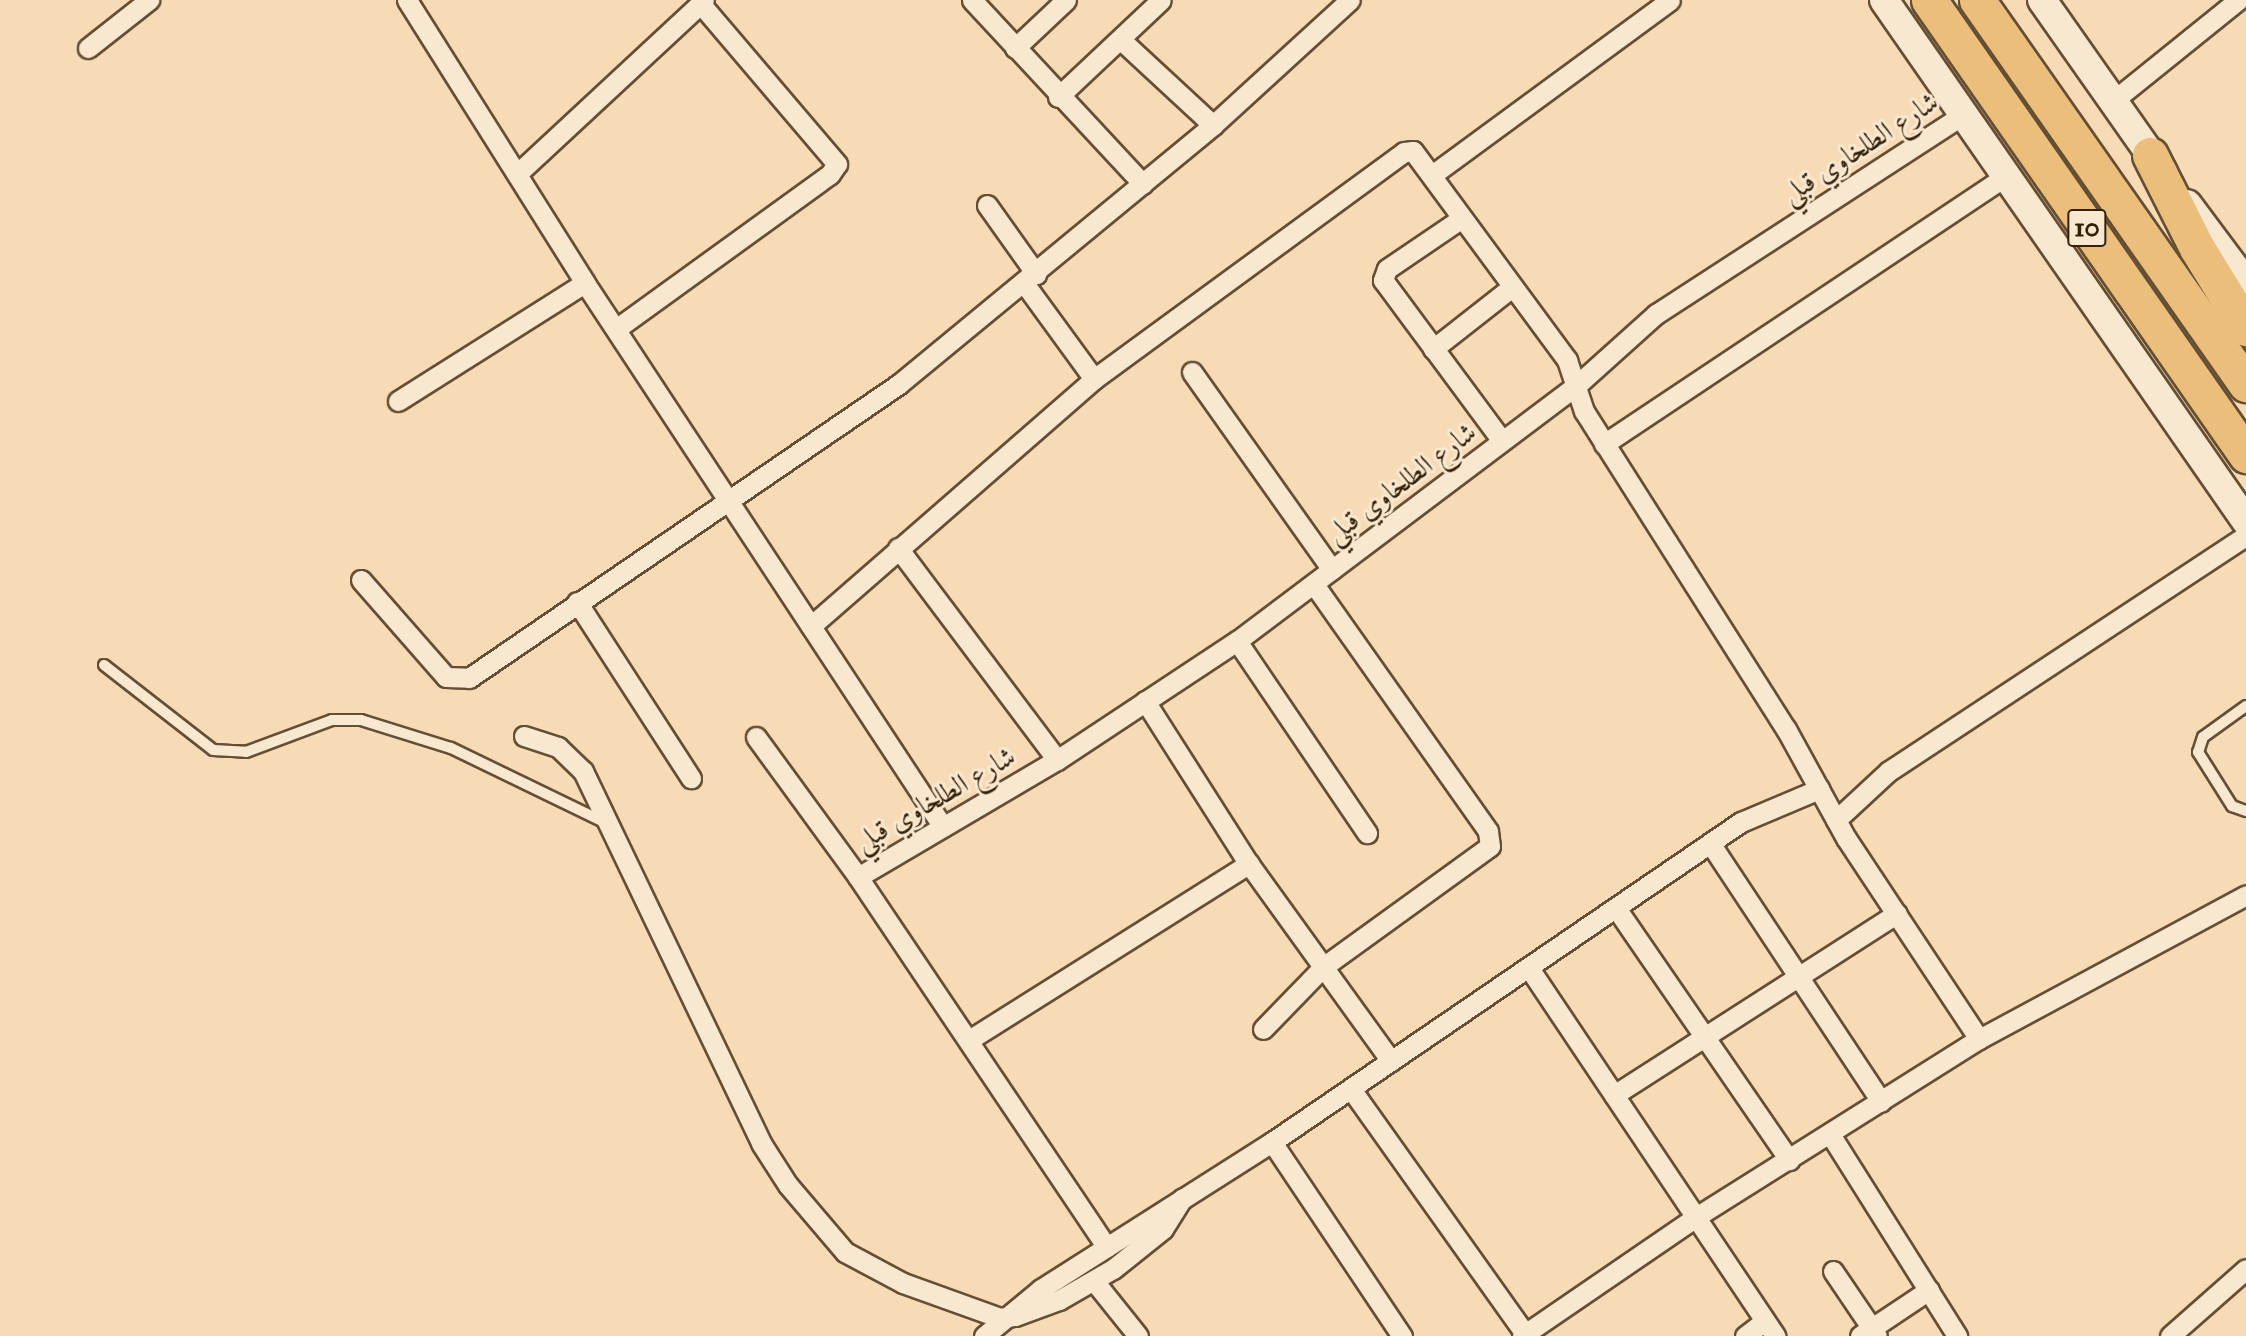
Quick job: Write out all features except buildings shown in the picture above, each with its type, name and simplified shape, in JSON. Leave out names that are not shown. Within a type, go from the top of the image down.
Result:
[{"type":"highway","name":"10","points":[[1928,0],[2246,455]]},
{"type":"highway","name":"10","points":[[1977,0],[2246,384]]},
{"type":"highway","points":[[2150,155],[2191,236],[2246,328]]},
{"type":"street","points":[[88,48],[149,0]]},
{"type":"street","points":[[407,0],[585,283],[943,827]]},
{"type":"street","points":[[972,0],[1058,97],[1143,184]]},
{"type":"street","points":[[1016,48],[1066,0]]},
{"type":"street","points":[[1058,97],[1161,0]]},
{"type":"street","points":[[1432,175],[1670,0]]},
{"type":"street","points":[[1884,0],[2246,521]]},
{"type":"street","points":[[2042,0],[2150,155],[2246,283]]},
{"type":"street","points":[[2113,101],[2235,1]]},
{"type":"street","points":[[516,174],[702,2],[837,164],[830,174],[616,330]]},
{"type":"street","points":[[361,580],[446,677],[457,680],[469,678],[900,384],[1213,125],[1344,2]]},
{"type":"street","points":[[1120,39],[1213,125]]},
{"type":"street","name":"شارع الطلخاوي قبلي","points":[[858,877],[1057,760],[1237,641],[1578,384],[1656,314],[1964,114]]},
{"type":"street","points":[[811,626],[1094,379],[1404,152],[1418,154],[1462,219],[1567,360],[1578,384],[1584,411],[1604,444],[1786,729],[1836,820],[1979,1038]]},
{"type":"street","points":[[1604,444],[2008,175]]},
{"type":"street","points":[[987,205],[1030,279],[1094,379]]},
{"type":"street","points":[[1462,219],[1383,274],[1385,286],[1502,441]]},
{"type":"street","points":[[398,401],[585,283]]},
{"type":"street","points":[[1433,349],[1512,287]]},
{"type":"street","points":[[1192,372],[1332,570]]},
{"type":"street","points":[[1836,820],[1889,771],[2246,536]]},
{"type":"street","points":[[898,548],[1057,760]]},
{"type":"street","points":[[1263,1029],[1323,967],[1486,852],[1490,839],[1314,584]]},
{"type":"street","points":[[577,603],[691,778]]},
{"type":"street","points":[[1237,641],[1367,833]]},
{"type":"street","points":[[1145,701],[1249,864],[1391,1061]]},
{"type":"street","points":[[524,736],[558,747],[572,757],[608,823],[761,1143],[788,1185],[845,1252],[902,1283],[1000,1318],[1043,1307],[1094,1281],[1152,1240],[1182,1199]]},
{"type":"street","points":[[756,737],[858,877],[1107,1247]]},
{"type":"street","points":[[984,1336],[1000,1318],[1272,1142],[1710,843],[1768,808],[1819,789]]},
{"type":"street","points":[[1710,843],[1881,1101]]},
{"type":"street","points":[[969,1040],[1249,864]]},
{"type":"street","points":[[1352,1088],[1523,1335],[1696,1217],[1979,1038],[2246,895]]},
{"type":"street","points":[[1616,908],[1789,1160]]},
{"type":"street","points":[[1614,1095],[1897,913]]},
{"type":"street","points":[[1529,968],[1770,1328],[1745,1336]]},
{"type":"street","points":[[1830,1134],[1957,1336]]},
{"type":"street","points":[[1272,1142],[1402,1336]]},
{"type":"street","points":[[2170,1336],[2246,1269]]},
{"type":"street","points":[[1833,1271],[1870,1334],[1929,1290]]},
{"type":"street","points":[[1094,1281],[1138,1336]]},
{"type":"lane","points":[[104,665],[213,750],[246,751],[332,720],[361,720],[451,748],[608,823]]},
{"type":"lane","points":[[2246,706],[2203,737],[2198,752],[2232,806],[2246,811]]}]
